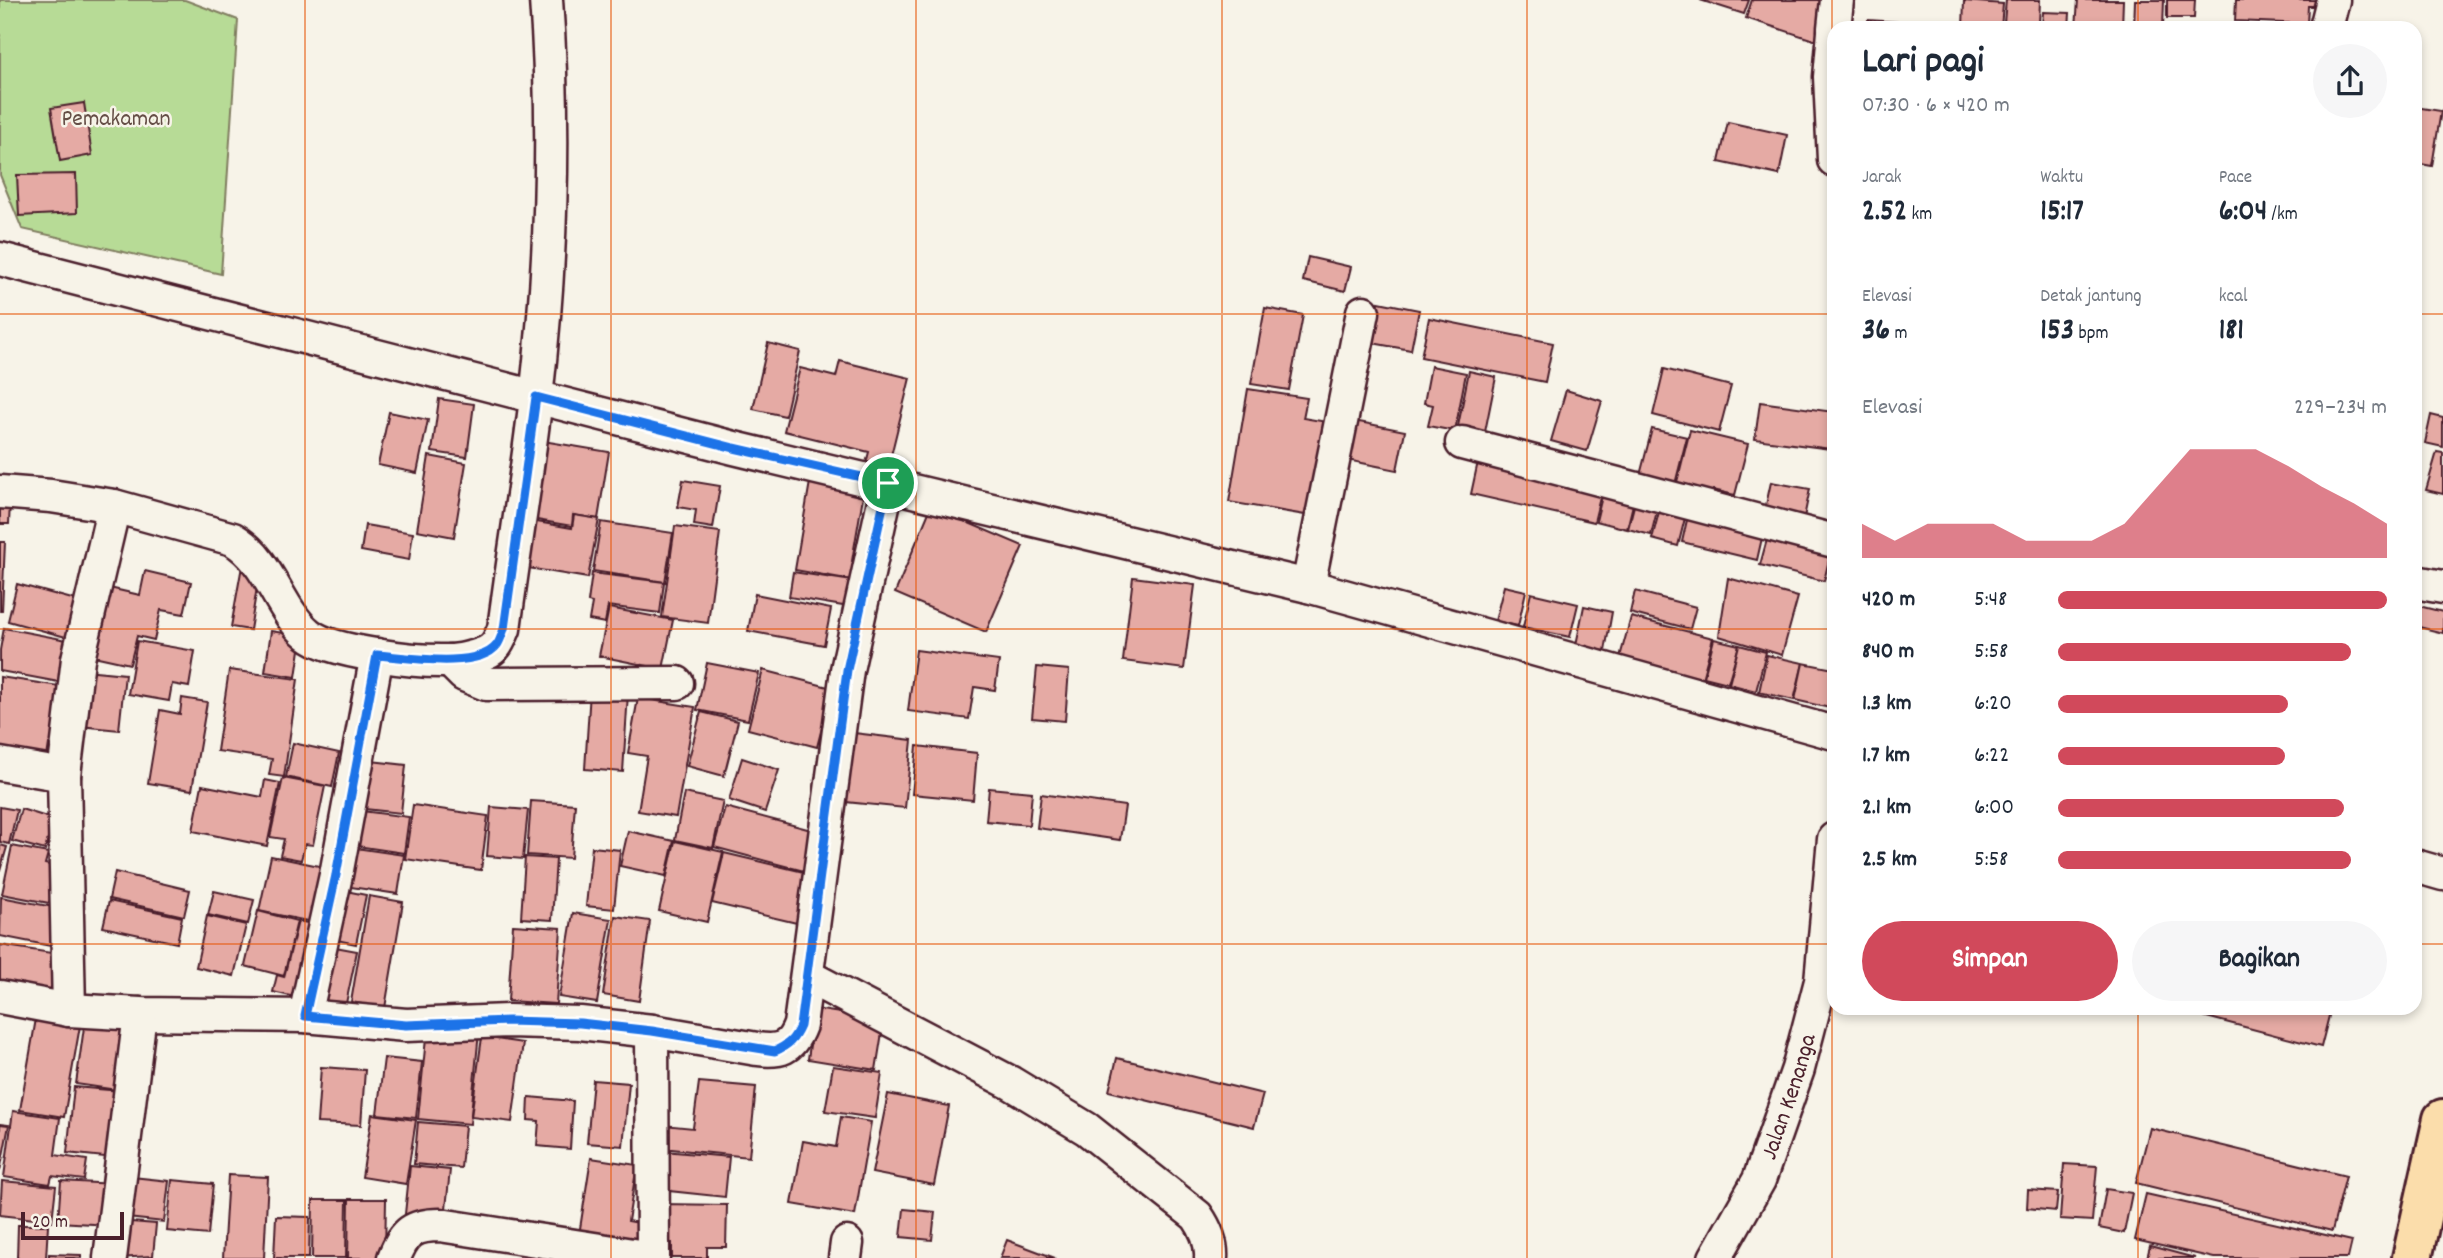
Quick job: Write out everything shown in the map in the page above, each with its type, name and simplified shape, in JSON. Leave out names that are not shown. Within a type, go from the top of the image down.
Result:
[{"type":"main road","points":[[2412,1258],[2443,1119]]},
{"type":"street","points":[[0,492],[51,496],[114,506],[233,539],[246,547],[258,561],[301,628],[311,637],[327,644],[377,655],[450,662],[485,653],[497,645],[504,629],[536,397],[548,249],[551,69],[546,0]]},
{"type":"street","points":[[1835,21],[1837,0]]},
{"type":"street","points":[[2328,21],[2333,0]]},
{"type":"street","points":[[0,259],[734,448],[1308,586],[1827,731]]},
{"type":"street","points":[[1308,586],[1363,312]]},
{"type":"street","points":[[1462,443],[1827,539]]},
{"type":"street","points":[[0,997],[69,1010],[140,1014],[305,1016],[406,1025],[508,1021],[580,1023],[652,1031],[775,1051],[787,1045],[800,1026],[847,670],[888,483]]},
{"type":"street","points":[[69,1010],[64,775],[78,659],[114,506]]},
{"type":"street","points":[[2422,583],[2443,587]]},
{"type":"street","points":[[305,1016],[336,875],[377,655]]},
{"type":"street","points":[[450,662],[464,675],[486,684],[677,683]]},
{"type":"street","points":[[0,764],[64,775]]},
{"type":"street","points":[[2422,868],[2443,874]]},
{"type":"street","name":"Jalan Kenanga","points":[[1715,1258],[1759,1180],[1798,1069],[1821,981],[1827,915]]},
{"type":"street","points":[[807,976],[1011,1083],[1087,1129],[1198,1216],[1207,1230],[1212,1250],[1211,1258]]},
{"type":"street","points":[[110,1258],[140,1014]]},
{"type":"street","points":[[394,1258],[408,1233],[422,1226],[440,1226],[652,1258],[652,1031]]},
{"type":"green space","name":"Pemakaman","points":[[0,0],[185,0],[238,20],[221,274],[22,229],[0,175]]},
{"type":"building","points":[[1700,0],[1749,0],[1744,14]]},
{"type":"building","points":[[1752,0],[1831,0],[1817,41],[1746,18]]},
{"type":"building","points":[[2006,0],[2040,0],[2039,21],[2004,21]]},
{"type":"building","points":[[2078,0],[2123,0],[2122,21],[2076,21]]},
{"type":"building","points":[[2135,0],[2164,0],[2163,21],[2134,21]]},
{"type":"building","points":[[2167,0],[2195,0],[2194,18],[2167,18]]},
{"type":"building","points":[[2236,0],[2327,0],[2327,6],[2308,6],[2307,21],[2235,21]]},
{"type":"building","points":[[1964,1],[2003,4],[2002,21],[1963,21]]},
{"type":"building","points":[[2043,12],[2070,13],[2069,21],[2042,21]]},
{"type":"building","points":[[84,103],[92,155],[60,161],[51,108]]},
{"type":"building","points":[[2422,108],[2441,111],[2432,166],[2422,164]]},
{"type":"building","points":[[1728,122],[1787,135],[1779,175],[1719,162]]},
{"type":"building","points":[[76,174],[77,213],[19,216],[17,175]]},
{"type":"building","points":[[1308,257],[1351,267],[1345,291],[1303,281]]},
{"type":"building","points":[[1379,302],[1419,310],[1411,350],[1372,343]]},
{"type":"building","points":[[1265,308],[1303,315],[1289,390],[1251,384]]},
{"type":"building","points":[[1429,318],[1553,343],[1545,382],[1421,357]]},
{"type":"building","points":[[768,343],[800,351],[785,416],[753,409]]},
{"type":"building","points":[[840,361],[910,378],[887,472],[865,467],[869,452],[784,431],[800,368],[836,377]]},
{"type":"building","points":[[1431,366],[1466,373],[1455,431],[1428,426],[1433,405],[1424,403]]},
{"type":"building","points":[[1664,369],[1731,386],[1719,432],[1653,415]]},
{"type":"building","points":[[1469,371],[1496,377],[1484,437],[1457,431]]},
{"type":"building","points":[[1248,389],[1307,398],[1303,418],[1327,422],[1311,516],[1229,502]]},
{"type":"building","points":[[1566,390],[1602,401],[1587,451],[1551,441]]},
{"type":"building","points":[[439,399],[474,404],[467,457],[432,452]]},
{"type":"building","points":[[1760,402],[1827,411],[1827,448],[1755,439]]},
{"type":"building","points":[[389,412],[428,420],[417,473],[378,465]]},
{"type":"building","points":[[2431,415],[2443,418],[2443,447],[2425,443]]},
{"type":"building","points":[[1349,420],[1405,431],[1397,470],[1342,459]]},
{"type":"building","points":[[1652,429],[1687,437],[1673,492],[1638,483]]},
{"type":"building","points":[[1690,430],[1748,444],[1735,495],[1713,490],[1710,499],[1675,490]]},
{"type":"building","points":[[543,441],[609,452],[598,519],[573,515],[572,526],[531,519]]},
{"type":"building","points":[[2437,452],[2443,453],[2443,494],[2426,490]]},
{"type":"building","points":[[429,456],[466,463],[454,537],[417,530]]},
{"type":"building","points":[[1479,457],[1603,485],[1594,522],[1471,494]]},
{"type":"building","points":[[811,476],[865,485],[852,561],[867,564],[864,582],[795,570]]},
{"type":"building","points":[[683,480],[720,486],[713,528],[694,525],[696,510],[678,507]]},
{"type":"building","points":[[1771,482],[1810,489],[1802,527],[1763,519]]},
{"type":"building","points":[[1604,488],[1635,496],[1627,529],[1596,521]]},
{"type":"building","points":[[1636,498],[1659,503],[1651,535],[1628,529]]},
{"type":"building","points":[[0,502],[10,502],[9,524],[0,524]]},
{"type":"building","points":[[1661,504],[1687,510],[1678,546],[1652,539]]},
{"type":"building","points":[[931,507],[1023,546],[986,632],[895,593]]},
{"type":"building","points":[[1689,511],[1764,529],[1757,560],[1682,542]]},
{"type":"building","points":[[574,515],[599,519],[588,578],[522,567],[531,521],[572,528]]},
{"type":"building","points":[[601,522],[673,533],[665,582],[593,571]]},
{"type":"building","points":[[365,525],[413,533],[409,560],[361,551]]},
{"type":"building","points":[[675,526],[720,532],[708,623],[662,617]]},
{"type":"building","points":[[1769,532],[1827,546],[1824,581],[1760,565]]},
{"type":"building","points":[[0,542],[5,542],[2,611],[0,611]]},
{"type":"building","points":[[242,566],[260,569],[250,630],[231,627]]},
{"type":"building","points":[[145,571],[191,582],[184,614],[161,610],[154,640],[137,636],[130,664],[89,655],[105,587],[140,595]]},
{"type":"building","points":[[793,572],[859,582],[855,608],[789,597]]},
{"type":"building","points":[[592,573],[664,582],[660,613],[608,606],[605,623],[589,620],[592,603],[588,602]]},
{"type":"building","points":[[1133,577],[1195,585],[1184,669],[1123,661]]},
{"type":"building","points":[[1728,578],[1798,597],[1782,655],[1719,636]]},
{"type":"building","points":[[17,584],[83,602],[73,639],[8,621]]},
{"type":"building","points":[[1504,586],[1526,591],[1518,626],[1495,621]]},
{"type":"building","points":[[1635,591],[1696,607],[1690,629],[1630,613]]},
{"type":"building","points":[[1531,593],[1578,604],[1570,637],[1523,627]]},
{"type":"building","points":[[755,594],[831,609],[824,645],[748,631]]},
{"type":"building","points":[[1584,606],[1612,612],[1605,651],[1576,645]]},
{"type":"building","points":[[2422,607],[2443,612],[2443,633],[2422,628]]},
{"type":"building","points":[[609,608],[673,620],[663,669],[599,656]]},
{"type":"building","points":[[1631,617],[1713,638],[1702,679],[1620,657]]},
{"type":"building","points":[[4,628],[72,641],[64,683],[0,671]]},
{"type":"building","points":[[271,631],[302,636],[296,677],[265,672]]},
{"type":"building","points":[[1714,639],[1739,645],[1728,683],[1704,677]]},
{"type":"building","points":[[137,641],[195,651],[189,687],[172,684],[169,701],[128,694]]},
{"type":"building","points":[[1739,645],[1766,652],[1756,691],[1729,684]]},
{"type":"building","points":[[916,650],[999,661],[995,690],[974,687],[969,719],[908,711]]},
{"type":"building","points":[[1767,655],[1803,663],[1794,700],[1759,692]]},
{"type":"building","points":[[707,663],[759,673],[748,720],[697,710]]},
{"type":"building","points":[[1803,663],[1827,668],[1827,707],[1795,700]]},
{"type":"building","points":[[1037,667],[1069,670],[1065,721],[1032,718]]},
{"type":"building","points":[[85,670],[125,674],[119,730],[80,726]]},
{"type":"building","points":[[229,670],[298,679],[284,777],[269,775],[272,759],[217,751]]},
{"type":"building","points":[[763,670],[832,688],[817,747],[748,729]]},
{"type":"building","points":[[0,677],[72,688],[63,746],[49,744],[47,757],[0,750]]},
{"type":"building","points":[[590,691],[628,693],[623,772],[585,769]]},
{"type":"building","points":[[182,698],[207,702],[192,790],[148,783],[160,710],[180,714]]},
{"type":"building","points":[[638,698],[695,707],[676,817],[638,811],[647,756],[628,753]]},
{"type":"building","points":[[701,712],[738,721],[724,776],[687,766]]},
{"type":"building","points":[[854,733],[912,740],[905,808],[846,802]]},
{"type":"building","points":[[293,743],[339,753],[332,787],[286,777]]},
{"type":"building","points":[[917,746],[977,753],[973,800],[912,794]]},
{"type":"building","points":[[742,758],[779,770],[765,812],[729,800]]},
{"type":"building","points":[[371,761],[406,765],[401,813],[365,809]]},
{"type":"building","points":[[283,778],[325,786],[313,845],[305,844],[301,860],[280,856],[284,839],[270,837]]},
{"type":"building","points":[[265,780],[280,783],[267,846],[193,831],[202,785],[262,797]]},
{"type":"building","points":[[989,788],[1032,792],[1029,825],[986,821]]},
{"type":"building","points":[[684,793],[723,801],[713,848],[675,840]]},
{"type":"building","points":[[1041,794],[1125,806],[1120,840],[1037,828]]},
{"type":"building","points":[[531,801],[575,804],[571,858],[527,855]]},
{"type":"building","points":[[413,805],[488,816],[481,870],[405,859]]},
{"type":"building","points":[[0,807],[17,810],[9,844],[0,842]]},
{"type":"building","points":[[491,807],[528,810],[523,859],[487,856]]},
{"type":"building","points":[[725,807],[815,831],[804,871],[714,847]]},
{"type":"building","points":[[21,809],[53,819],[45,850],[12,841]]},
{"type":"building","points":[[362,811],[409,817],[404,853],[357,846]]},
{"type":"building","points":[[628,831],[674,841],[666,876],[620,866]]},
{"type":"building","points":[[675,841],[723,852],[707,922],[659,911]]},
{"type":"building","points":[[0,845],[7,847],[0,871]]},
{"type":"building","points":[[12,846],[48,853],[45,864],[57,867],[49,903],[2,894]]},
{"type":"building","points":[[349,847],[404,855],[398,894],[344,886]]},
{"type":"building","points":[[592,847],[620,850],[614,909],[586,906]]},
{"type":"building","points":[[724,853],[812,874],[801,924],[712,903]]},
{"type":"building","points":[[271,856],[329,868],[317,923],[259,911]]},
{"type":"building","points":[[525,857],[556,859],[552,920],[521,918]]},
{"type":"building","points":[[115,872],[190,890],[184,916],[109,899]]},
{"type":"building","points":[[341,890],[366,895],[356,944],[332,939]]},
{"type":"building","points":[[214,891],[254,900],[248,924],[208,915]]},
{"type":"building","points":[[369,896],[403,902],[385,1008],[351,1002]]},
{"type":"building","points":[[1,897],[64,909],[56,947],[0,936]]},
{"type":"building","points":[[109,901],[182,917],[177,943],[103,927]]},
{"type":"building","points":[[258,911],[297,921],[284,976],[245,966]]},
{"type":"building","points":[[573,913],[611,919],[597,1003],[559,997]]},
{"type":"building","points":[[207,916],[246,925],[234,976],[196,967]]},
{"type":"building","points":[[615,916],[650,921],[639,1001],[603,995]]},
{"type":"building","points":[[298,921],[317,925],[299,998],[273,992],[277,975],[284,977]]},
{"type":"building","points":[[513,925],[561,928],[556,1004],[508,1001]]},
{"type":"building","points":[[0,945],[58,954],[51,994],[0,985]]},
{"type":"building","points":[[330,946],[357,951],[345,1008],[318,1002]]},
{"type":"building","points":[[815,1009],[884,1020],[876,1070],[808,1059]]},
{"type":"building","points":[[37,1013],[81,1020],[64,1117],[20,1110]]},
{"type":"building","points":[[2199,1015],[2329,1015],[2321,1047]]},
{"type":"building","points":[[85,1020],[126,1026],[117,1090],[76,1084]]},
{"type":"building","points":[[427,1028],[479,1032],[470,1124],[418,1119]]},
{"type":"building","points":[[482,1037],[523,1043],[512,1122],[471,1117]]},
{"type":"building","points":[[384,1058],[422,1062],[416,1118],[377,1114]]},
{"type":"building","points":[[1117,1058],[1263,1094],[1254,1127],[1109,1091]]},
{"type":"building","points":[[833,1066],[882,1073],[875,1118],[825,1111]]},
{"type":"building","points":[[321,1067],[365,1070],[361,1125],[317,1123]]},
{"type":"building","points":[[593,1080],[629,1083],[623,1146],[587,1143]]},
{"type":"building","points":[[699,1082],[756,1087],[749,1157],[662,1148],[664,1125],[693,1128]]},
{"type":"building","points":[[74,1087],[121,1091],[114,1158],[67,1153]]},
{"type":"building","points":[[888,1094],[949,1106],[934,1185],[872,1173]]},
{"type":"building","points":[[529,1097],[573,1101],[570,1149],[537,1146],[539,1121],[528,1120]]},
{"type":"building","points":[[13,1111],[60,1118],[55,1155],[87,1160],[84,1180],[52,1176],[50,1184],[4,1177]]},
{"type":"building","points":[[372,1114],[416,1120],[406,1184],[362,1177]]},
{"type":"building","points":[[841,1117],[871,1122],[855,1215],[792,1204],[803,1141],[836,1147]]},
{"type":"building","points":[[418,1122],[465,1126],[461,1168],[414,1164]]},
{"type":"building","points":[[0,1124],[9,1125],[0,1171]]},
{"type":"building","points":[[2150,1128],[2346,1176],[2332,1231],[2136,1183]]},
{"type":"building","points":[[664,1151],[729,1157],[725,1197],[660,1190]]},
{"type":"building","points":[[591,1158],[637,1165],[628,1221],[639,1223],[636,1243],[579,1235]]},
{"type":"building","points":[[2064,1164],[2097,1166],[2092,1221],[2060,1219]]},
{"type":"building","points":[[410,1166],[450,1170],[445,1218],[405,1214]]},
{"type":"building","points":[[228,1175],[268,1177],[264,1258],[223,1258]]},
{"type":"building","points":[[123,1176],[169,1181],[164,1222],[118,1217]]},
{"type":"building","points":[[172,1180],[213,1184],[208,1235],[167,1231]]},
{"type":"building","points":[[2,1181],[56,1186],[52,1221],[0,1215]]},
{"type":"building","points":[[61,1181],[113,1184],[110,1225],[58,1222]]},
{"type":"building","points":[[2106,1189],[2132,1193],[2124,1233],[2099,1228]]},
{"type":"building","points":[[2028,1190],[2058,1192],[2056,1211],[2027,1208]]},
{"type":"building","points":[[2146,1194],[2352,1241],[2348,1258],[2214,1258],[2135,1240]]},
{"type":"building","points":[[349,1199],[386,1199],[385,1258],[348,1258]]},
{"type":"building","points":[[313,1200],[347,1200],[346,1258],[312,1258]]},
{"type":"building","points":[[661,1204],[727,1205],[726,1247],[707,1247],[707,1258],[672,1258],[672,1243],[661,1243]]},
{"type":"building","points":[[904,1209],[935,1212],[932,1240],[901,1237]]},
{"type":"building","points":[[276,1216],[310,1217],[309,1258],[274,1258]]},
{"type":"building","points":[[118,1221],[156,1224],[153,1256],[115,1258]]},
{"type":"building","points":[[18,1225],[48,1225],[46,1258],[17,1258]]},
{"type":"building","points":[[1007,1240],[1055,1258],[1000,1258]]},
{"type":"building","points":[[2150,1246],[2195,1258],[2147,1258]]},
{"type":"building","points":[[49,1254],[81,1255],[81,1258],[49,1258]]},
{"type":"route","points":[[536,397],[734,448],[888,483],[847,670],[800,1026],[787,1045],[775,1051],[652,1031],[580,1023],[508,1021],[406,1025],[305,1016],[336,875],[377,655],[450,662],[485,653],[497,645],[504,629],[536,397]]}]
